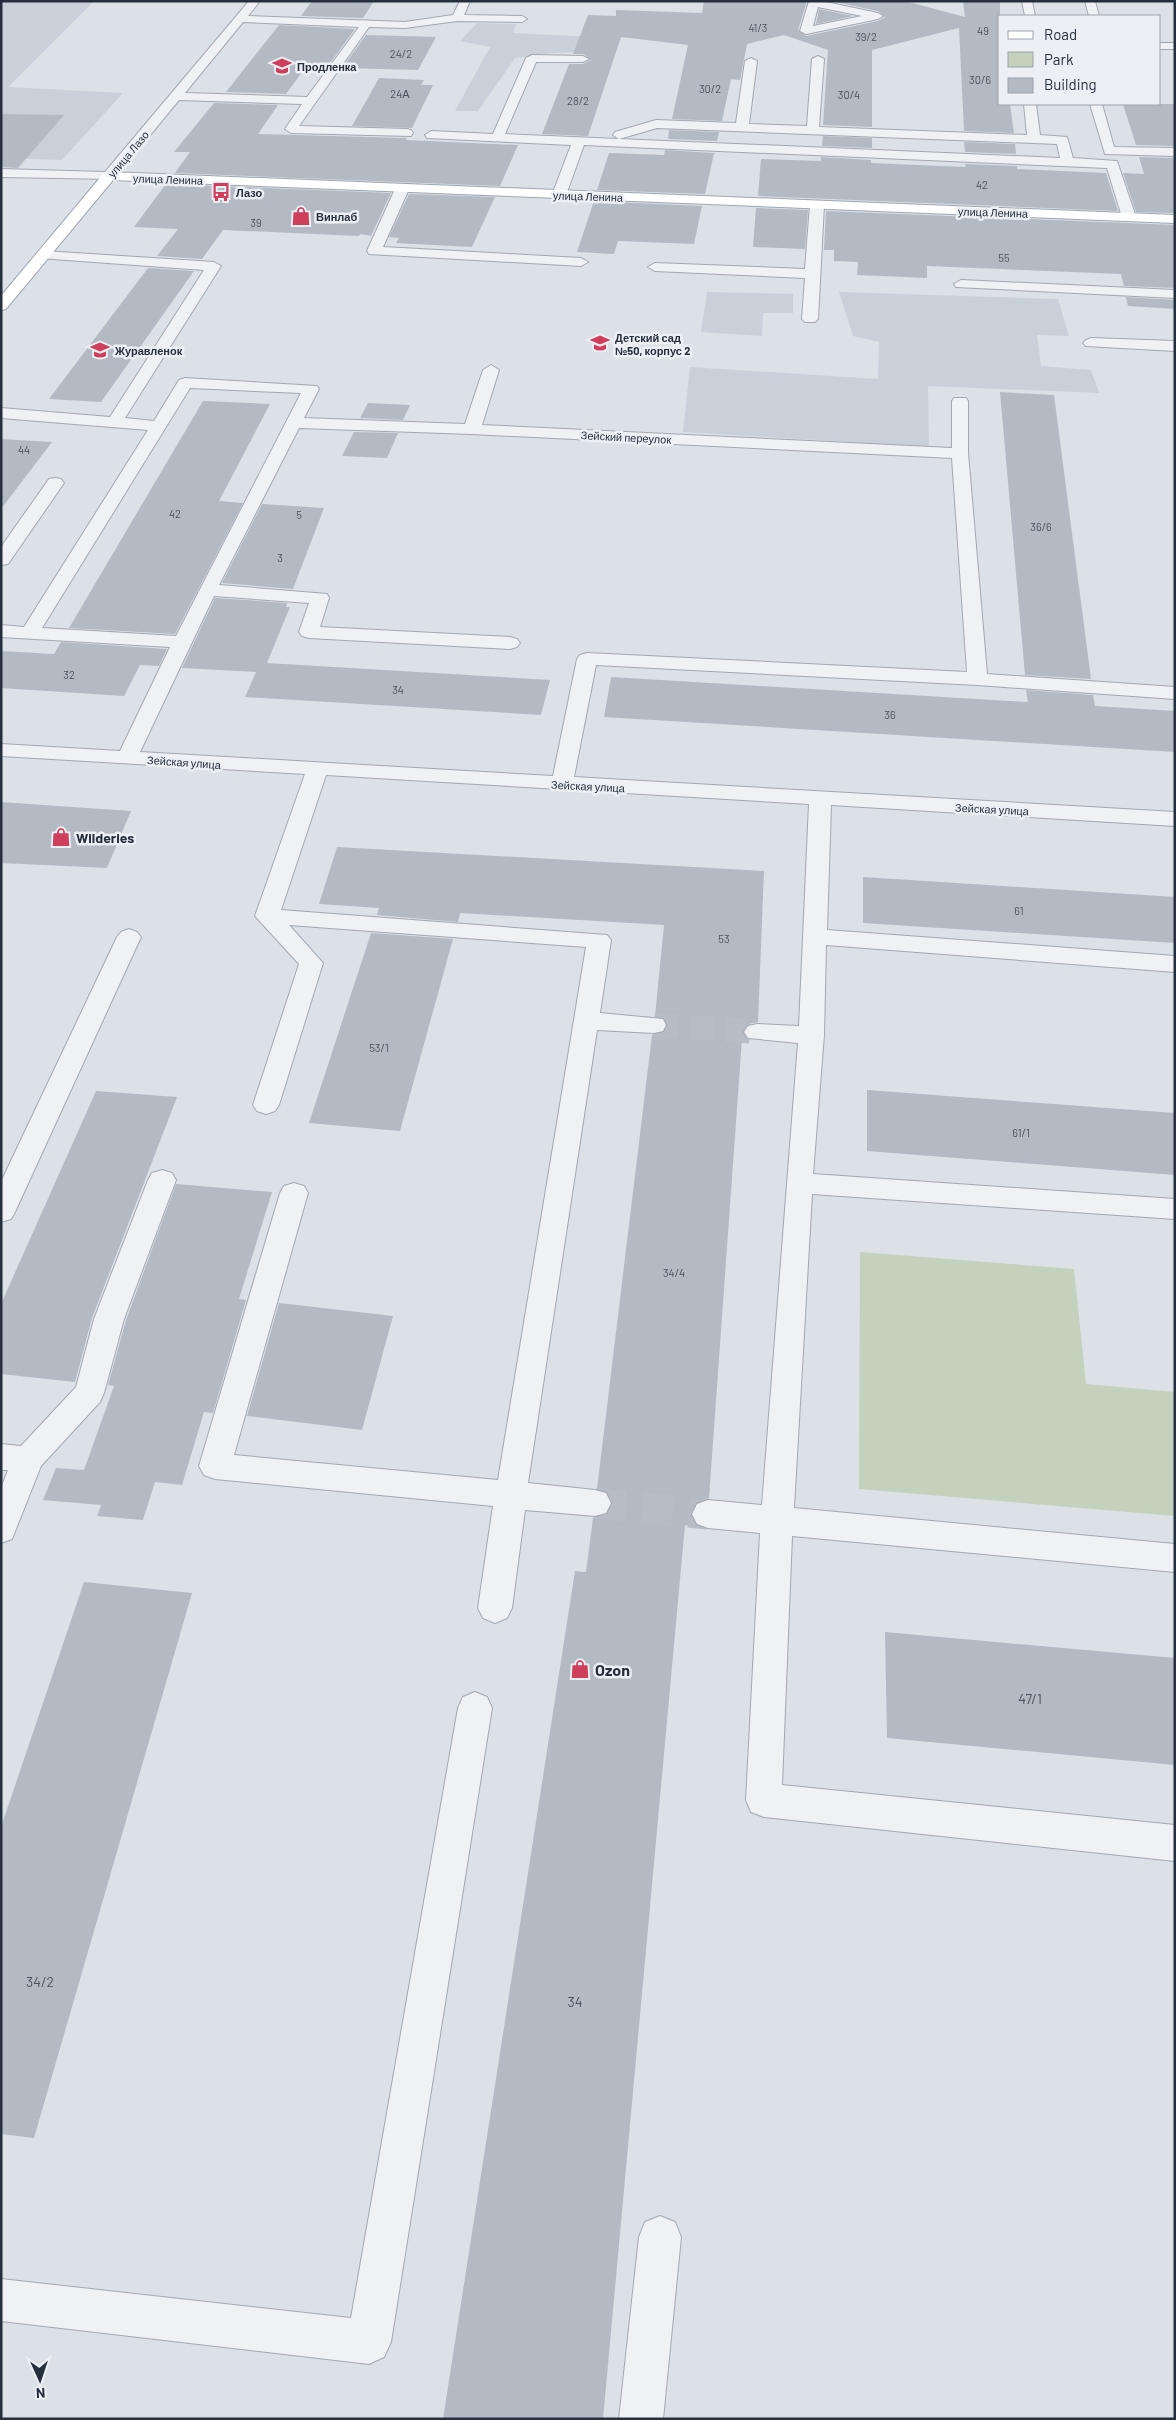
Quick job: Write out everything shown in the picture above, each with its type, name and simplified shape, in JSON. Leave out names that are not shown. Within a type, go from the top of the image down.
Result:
[{"type":"main road","name":"улица Ленина","points":[[109,176],[1175,219]]},
{"type":"main road","name":"улица Лазо","points":[[1,306],[109,176]]},
{"type":"street","name":"улица Лазо","points":[[109,176],[255,1]]},
{"type":"street","points":[[457,18],[465,1]]},
{"type":"street","points":[[1027,1],[1030,15]]},
{"type":"street","points":[[1090,1],[1094,15]]},
{"type":"street","points":[[814,2],[869,14],[878,16],[806,30],[814,2]]},
{"type":"street","points":[[241,19],[405,25],[457,18],[522,19]]},
{"type":"street","points":[[366,24],[291,128],[407,134]]},
{"type":"street","points":[[1161,46],[1175,46]]},
{"type":"street","points":[[497,138],[532,58],[583,59]]},
{"type":"street","points":[[813,130],[818,59]]},
{"type":"street","points":[[742,127],[751,61]]},
{"type":"street","points":[[177,96],[310,101]]},
{"type":"street","points":[[1030,105],[1034,139]]},
{"type":"street","points":[[1096,105],[1109,151],[1175,152]]},
{"type":"street","points":[[598,142],[656,124],[1063,140],[1067,162]]},
{"type":"street","points":[[431,135],[1112,164],[1129,217]]},
{"type":"street","points":[[559,195],[579,141]]},
{"type":"street","name":"улица Ленина","points":[[1,173],[109,176]]},
{"type":"street","points":[[402,189],[374,251],[581,262]]},
{"type":"street","points":[[810,319],[817,205]]},
{"type":"street","points":[[44,255],[214,266],[114,423]]},
{"type":"street","points":[[655,266],[812,274]]},
{"type":"street","points":[[961,284],[1175,294]]},
{"type":"street","points":[[1091,343],[1175,346]]},
{"type":"street","points":[[472,429],[491,370]]},
{"type":"street","points":[[30,632],[185,383],[311,389],[207,590],[127,758]]},
{"type":"street","points":[[960,401],[960,453],[977,679]]},
{"type":"street","points":[[1,413],[159,426]]},
{"type":"street","name":"Зейский переулок","points":[[292,423],[472,429],[960,453]]},
{"type":"street","points":[[1,560],[55,483]]},
{"type":"street","points":[[207,590],[320,598],[309,632],[510,643]]},
{"type":"street","points":[[1,631],[183,642]]},
{"type":"street","points":[[562,784],[587,659],[977,679],[1175,693]]},
{"type":"street","name":"Зейская улица","points":[[1,750],[1175,819]]},
{"type":"street","points":[[267,916],[317,770]]},
{"type":"street","points":[[820,799],[811,1035],[799,1183],[777,1521],[764,1800],[1175,1843]]},
{"type":"street","points":[[267,916],[599,940],[511,1494],[495,1608]]},
{"type":"street","points":[[266,1105],[310,963],[267,916]]},
{"type":"street","points":[[1,1212],[129,937]]},
{"type":"street","points":[[816,937],[1175,964]]},
{"type":"street","points":[[586,1020],[654,1025]]},
{"type":"street","points":[[757,1032],[811,1035]]},
{"type":"street","points":[[1,1529],[15,1458],[89,1393],[110,1319],[162,1180]]},
{"type":"street","points":[[799,1183],[1175,1209]]},
{"type":"street","points":[[294,1193],[215,1466],[595,1503]]},
{"type":"street","points":[[708,1514],[1175,1558]]},
{"type":"street","points":[[1,2300],[370,2342],[475,1708]]},
{"type":"street","points":[[641,2419],[660,2237]]},
{"type":"shaded area","points":[[1,1],[94,1],[8,87],[123,93],[62,160],[1,158]]},
{"type":"shaded area","points":[[477,23],[516,24],[513,33],[595,37],[589,52],[551,53],[515,58],[478,111],[455,111],[490,47],[460,41]]},
{"type":"shaded area","points":[[707,292],[793,294],[793,313],[763,313],[762,336],[701,332]]},
{"type":"shaded area","points":[[839,292],[1058,299],[1069,336],[1037,335],[1041,366],[1091,370],[1099,393],[928,386],[929,447],[683,432],[690,367],[878,379],[879,342],[853,336]]},
{"type":"green space","points":[[860,1252],[1074,1269],[1086,1384],[1175,1392],[1175,1516],[859,1489]]},
{"type":"building","points":[[312,1],[374,1],[363,18],[301,16]]},
{"type":"building","points":[[704,1],[807,1],[798,30],[806,36],[878,21],[885,17],[878,11],[831,1],[905,1],[965,17],[963,1],[1000,1],[1000,15],[998,15],[998,105],[1010,105],[1014,133],[964,131],[959,28],[872,50],[872,127],[823,125],[828,50],[784,35],[747,44],[740,80],[731,79],[722,121],[672,119],[688,45],[621,37],[588,136],[542,134],[569,64],[583,64],[591,60],[584,54],[573,54],[588,15],[616,16],[616,10],[702,13]]},
{"type":"building","points":[[819,9],[853,16],[816,24]]},
{"type":"building","points":[[279,25],[355,29],[327,67],[306,67],[286,94],[226,92]]},
{"type":"building","points":[[366,35],[436,37],[418,70],[342,68]]},
{"type":"building","points":[[379,78],[424,80],[421,85],[433,85],[412,128],[352,126]]},
{"type":"building","points":[[214,103],[278,105],[258,134],[407,138],[406,140],[518,145],[500,186],[175,173],[190,152],[174,152]]},
{"type":"building","points":[[1175,104],[1175,146],[1136,145],[1123,105]]},
{"type":"building","points":[[1,114],[64,115],[18,168],[1,167]]},
{"type":"building","points":[[669,130],[719,132],[717,141],[668,139]]},
{"type":"building","points":[[823,136],[872,138],[872,148],[822,146]]},
{"type":"building","points":[[964,142],[1015,144],[1016,154],[965,152]]},
{"type":"building","points":[[665,150],[714,153],[705,194],[597,190],[609,153],[664,155]]},
{"type":"building","points":[[821,157],[871,160],[871,163],[966,167],[965,164],[1017,166],[1017,169],[1106,173],[1118,211],[758,196],[761,159],[821,161]]},
{"type":"building","points":[[1139,157],[1175,158],[1175,213],[1136,212],[1123,173],[1144,174]]},
{"type":"building","points":[[166,184],[391,193],[371,236],[360,234],[359,236],[223,230],[202,259],[157,256],[178,229],[134,227]]},
{"type":"building","points":[[409,194],[495,197],[472,247],[396,243],[399,238],[389,237]]},
{"type":"building","points":[[594,201],[702,206],[694,244],[618,241],[614,254],[577,252]]},
{"type":"building","points":[[756,208],[808,210],[805,249],[753,247]]},
{"type":"building","points":[[826,211],[1175,225],[1175,288],[1124,286],[1121,274],[927,266],[927,278],[857,275],[858,262],[834,261],[834,250],[824,250]]},
{"type":"building","points":[[148,268],[194,271],[101,402],[49,399]]},
{"type":"building","points":[[1126,297],[1175,300],[1175,309],[1128,306]]},
{"type":"building","points":[[1000,392],[1054,395],[1091,679],[1025,675]]},
{"type":"building","points":[[203,401],[270,404],[219,501],[243,503],[175,634],[69,628]]},
{"type":"building","points":[[368,403],[410,405],[403,420],[360,418]]},
{"type":"building","points":[[354,432],[398,433],[387,458],[342,456]]},
{"type":"building","points":[[1,439],[52,442],[1,509]]},
{"type":"building","points":[[262,504],[324,508],[293,589],[222,583]]},
{"type":"building","points":[[215,598],[287,603],[286,607],[290,607],[267,663],[550,680],[541,715],[245,697],[256,672],[182,668]]},
{"type":"building","points":[[61,642],[167,649],[159,666],[140,665],[124,696],[1,688],[1,651],[54,654]]},
{"type":"building","points":[[611,677],[1028,702],[1026,690],[1093,695],[1095,706],[1175,711],[1175,752],[604,717]]},
{"type":"building","name":"Wilderies","points":[[1,802],[131,811],[107,868],[1,863]]},
{"type":"building","points":[[337,847],[764,871],[758,1022],[748,1024],[742,1031],[747,1039],[742,1039],[709,1498],[696,1502],[690,1513],[695,1525],[699,1527],[685,1525],[603,2419],[443,2419],[575,1571],[586,1572],[593,1518],[606,1515],[613,1504],[608,1492],[597,1489],[652,1035],[663,1033],[668,1026],[665,1018],[655,1016],[664,925],[460,913],[458,922],[377,915],[379,908],[319,904]]},
{"type":"building","points":[[863,877],[1175,897],[1175,943],[863,923]]},
{"type":"building","points":[[371,933],[453,939],[400,1131],[309,1123]]},
{"type":"building","points":[[867,1090],[1175,1113],[1175,1175],[867,1151]]},
{"type":"building","points":[[96,1091],[177,1097],[92,1318],[75,1382],[1,1374],[1,1304]]},
{"type":"building","points":[[176,1184],[272,1192],[239,1299],[246,1300],[213,1413],[204,1412],[182,1485],[155,1482],[143,1520],[97,1516],[101,1505],[43,1500],[56,1468],[84,1470],[114,1386],[108,1385],[126,1320]]},
{"type":"building","points":[[279,1303],[393,1316],[362,1430],[247,1416]]},
{"type":"building","points":[[84,1582],[192,1593],[34,2138],[1,2134],[1,1827]]},
{"type":"building","points":[[885,1632],[1175,1658],[1175,1765],[887,1738]]},
{"type":"tunnel","points":[[654,1025],[757,1032]]},
{"type":"tunnel","points":[[595,1503],[708,1514]]},
{"type":"place","name":"Продленка","points":[[282,66]]},
{"type":"place","name":"Лазо","points":[[221,192]]},
{"type":"place","name":"Винлаб","points":[[301,216]]},
{"type":"place","name":"Детский сад №50, корпус 2","points":[[600,343]]},
{"type":"place","name":"Журавленок","points":[[100,350]]},
{"type":"place","name":"Wilderies","points":[[61,837]]},
{"type":"place","name":"Ozon","points":[[580,1669]]}]
